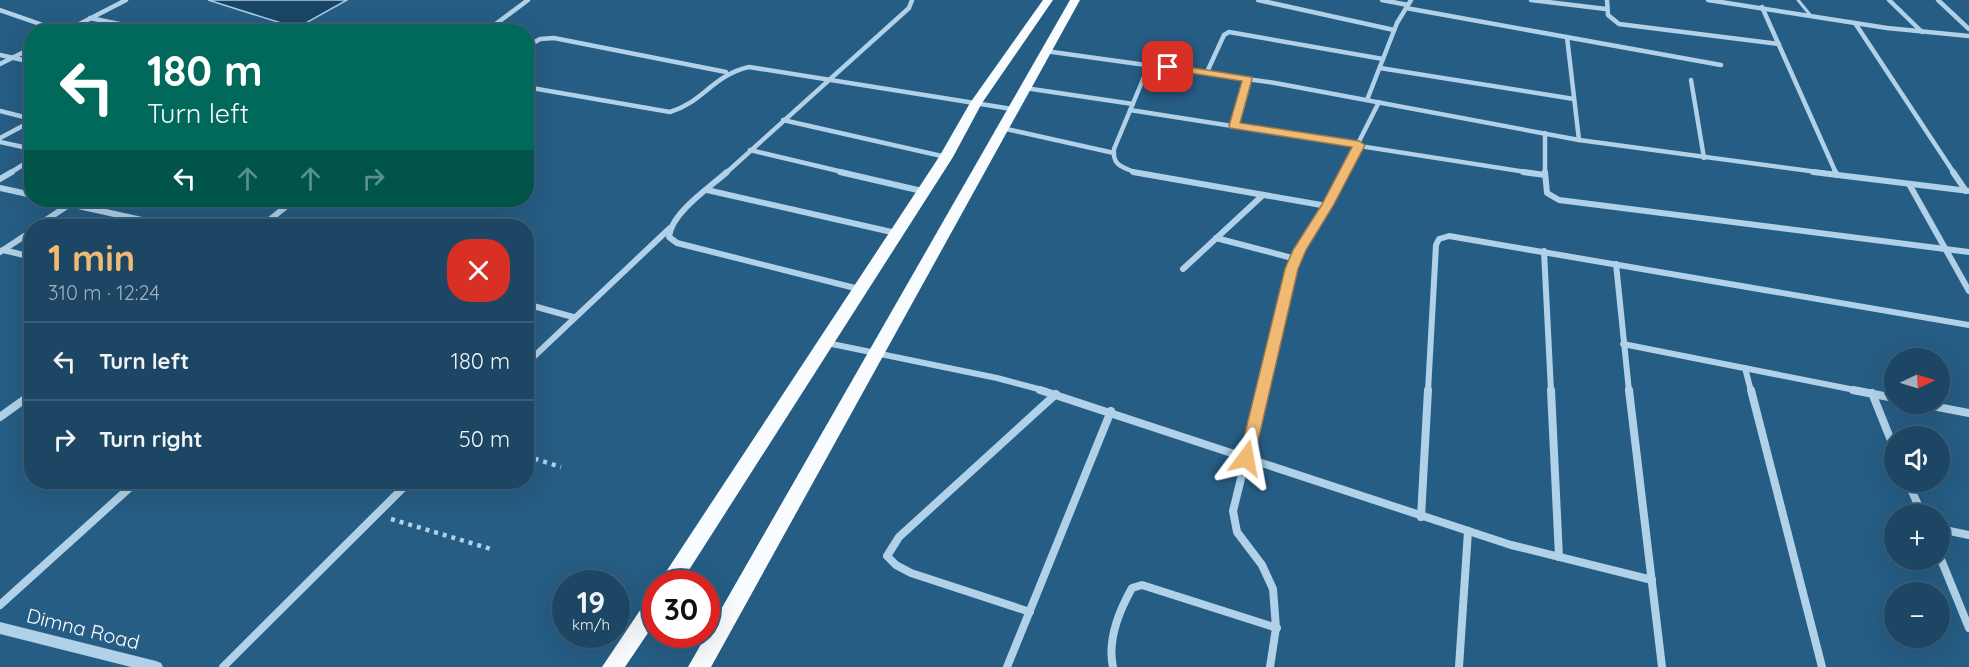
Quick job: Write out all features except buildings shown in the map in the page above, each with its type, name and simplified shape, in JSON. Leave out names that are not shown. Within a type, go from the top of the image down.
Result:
[{"type":"highway","points":[[677,570],[946,157],[976,103],[1048,0]]},
{"type":"highway","points":[[699,667],[1075,0]]},
{"type":"highway","points":[[613,667],[642,624]]},
{"type":"street","points":[[78,24],[126,0]]},
{"type":"street","points":[[496,24],[528,0]]},
{"type":"street","points":[[534,356],[670,227],[680,214],[909,8],[912,0]]},
{"type":"street","points":[[1258,0],[1394,30]]},
{"type":"street","points":[[1382,0],[1721,65]]},
{"type":"street","points":[[1531,0],[1606,9]]},
{"type":"street","points":[[1607,0],[1606,15],[1611,21],[1620,24],[1779,44]]},
{"type":"street","points":[[1708,0],[1922,33],[1969,36]]},
{"type":"street","points":[[1889,0],[1922,33]]},
{"type":"street","points":[[1938,0],[1969,29]]},
{"type":"street","points":[[1367,100],[1394,30],[1409,4]]},
{"type":"street","points":[[1762,7],[1837,175]]},
{"type":"street","points":[[0,10],[40,24]]},
{"type":"street","points":[[90,18],[119,24]]},
{"type":"street","points":[[1855,23],[1967,191]]},
{"type":"street","points":[[1207,72],[1224,35],[1229,32],[1246,33],[1383,59]]},
{"type":"street","points":[[1567,37],[1579,140]]},
{"type":"street","points":[[534,42],[540,39],[554,38],[726,72],[749,67],[1012,109]]},
{"type":"street","points":[[1045,51],[1207,72],[1579,140],[1967,191]]},
{"type":"street","points":[[0,64],[24,52]]},
{"type":"street","points":[[0,55],[24,61]]},
{"type":"street","points":[[1149,64],[1114,153],[1117,165],[1126,170],[1327,206]]},
{"type":"street","points":[[1380,68],[1574,99]]},
{"type":"street","points":[[534,88],[670,112],[680,111],[726,72]]},
{"type":"street","points":[[1234,126],[1247,79]]},
{"type":"street","points":[[1691,80],[1704,158]]},
{"type":"street","points":[[1024,88],[1133,104]]},
{"type":"street","points":[[1270,667],[1277,628],[1276,601],[1262,566],[1238,537],[1233,519],[1233,502],[1246,458],[1285,292],[1296,259],[1327,206],[1379,102]]},
{"type":"street","points":[[1130,110],[1545,175]]},
{"type":"street","points":[[0,111],[24,118]]},
{"type":"street","points":[[783,120],[946,157]]},
{"type":"street","points":[[0,140],[24,125]]},
{"type":"street","points":[[1001,128],[1114,153]]},
{"type":"street","points":[[1545,133],[1547,193],[1559,200],[1969,252]]},
{"type":"street","points":[[0,140],[24,147]]},
{"type":"street","points":[[750,150],[922,191]]},
{"type":"street","points":[[0,179],[24,164]]},
{"type":"street","points":[[1909,184],[1969,291]]},
{"type":"street","points":[[0,188],[24,193]]},
{"type":"street","points":[[707,190],[896,233]]},
{"type":"street","points":[[1183,268],[1263,195]]},
{"type":"street","points":[[48,219],[66,207]]},
{"type":"street","points":[[84,207],[138,219]]},
{"type":"street","points":[[271,219],[285,207]]},
{"type":"street","points":[[670,227],[669,237],[677,243],[860,289]]},
{"type":"street","points":[[2,251],[24,236]]},
{"type":"street","points":[[1420,517],[1436,245],[1439,239],[1449,236],[1465,237],[1969,325]]},
{"type":"street","points":[[1216,238],[1296,259]]},
{"type":"street","points":[[2,251],[24,255]]},
{"type":"street","points":[[1544,251],[1559,556]]},
{"type":"street","points":[[1616,264],[1623,344],[1662,667]]},
{"type":"street","points":[[534,305],[573,317]]},
{"type":"street","points":[[826,342],[874,354],[997,378],[1056,394],[1420,517],[1652,580]]},
{"type":"street","points":[[1623,344],[1884,396]]},
{"type":"street","points":[[1745,368],[1822,667]]},
{"type":"street","points":[[1872,393],[1885,426]]},
{"type":"street","points":[[1030,612],[911,573],[896,565],[887,556],[899,537],[1056,394]]},
{"type":"street","points":[[0,417],[24,400]]},
{"type":"street","points":[[1950,409],[1969,413]]},
{"type":"street","points":[[1007,667],[1111,411]]},
{"type":"street","points":[[0,605],[128,489]]},
{"type":"street","points":[[223,667],[402,489]]},
{"type":"street","points":[[1950,530],[1969,535]]},
{"type":"street","points":[[1459,667],[1468,531]]},
{"type":"street","points":[[1945,570],[1969,628]]},
{"type":"street","points":[[1113,667],[1110,647],[1126,596],[1132,588],[1142,585],[1277,628]]},
{"type":"street","name":"Dimna Road","points":[[0,628],[156,667]]},
{"type":"lane","points":[[1798,0],[1811,16]]},
{"type":"path","points":[[534,459],[561,467]]},
{"type":"path","points":[[376,514],[491,549]]},
{"type":"water","points":[[208,0],[347,0],[304,24],[284,24]]},
{"type":"route","points":[[1168,67],[1247,79],[1234,126],[1359,145],[1327,206],[1299,250],[1291,269],[1246,458]]}]
